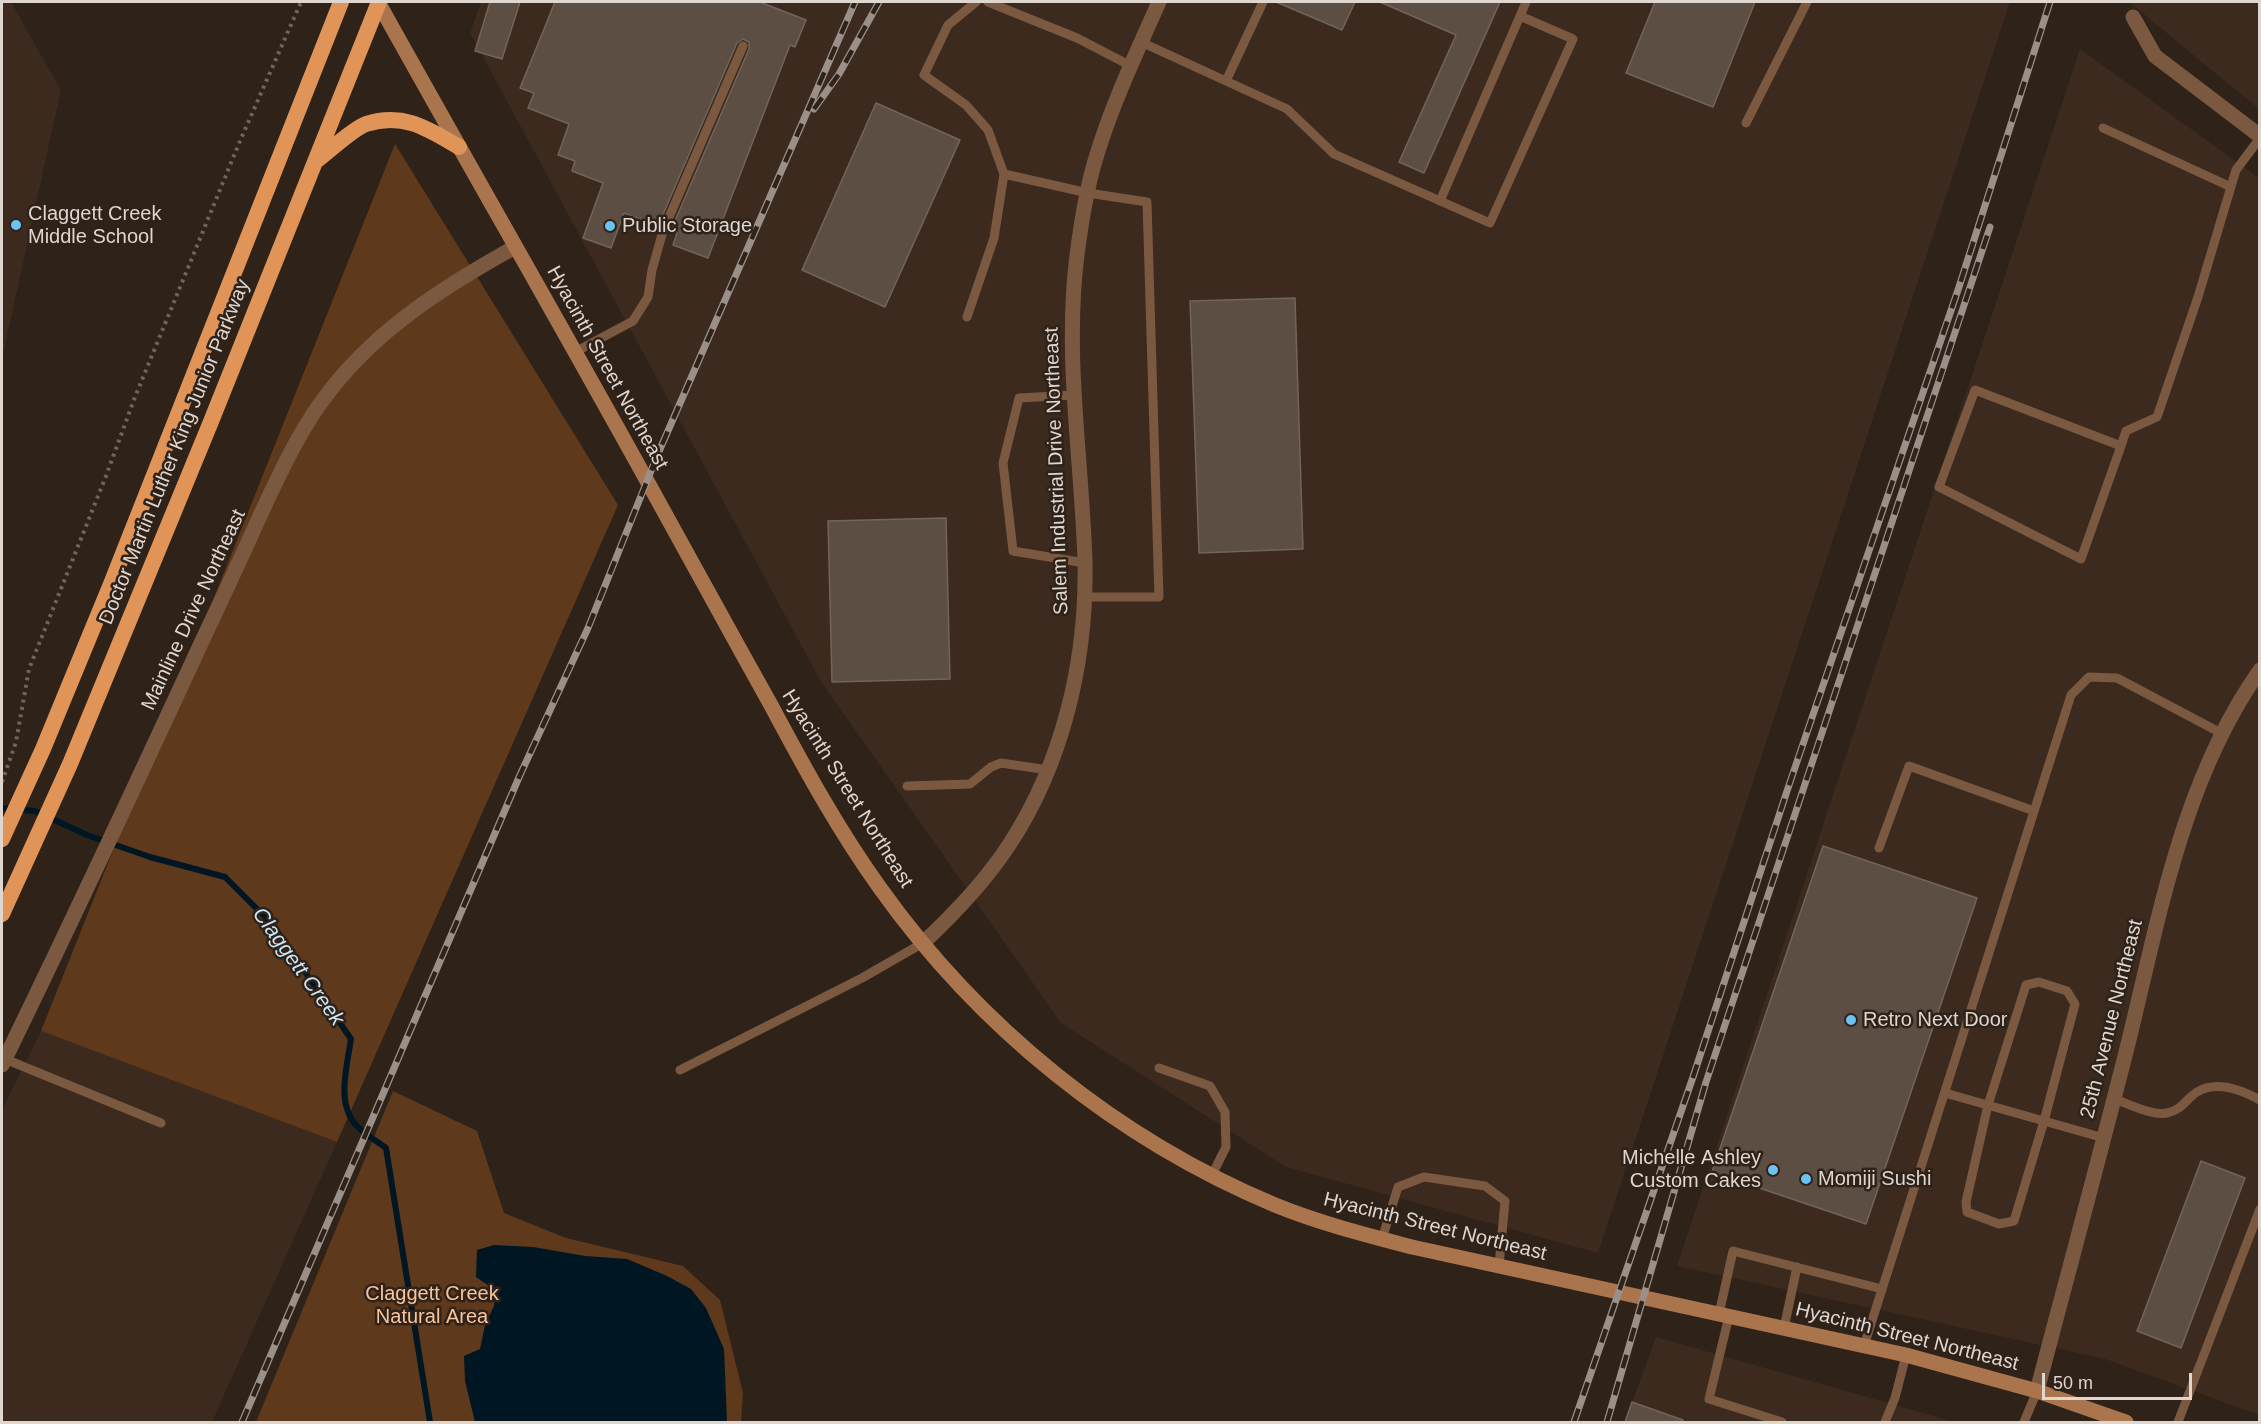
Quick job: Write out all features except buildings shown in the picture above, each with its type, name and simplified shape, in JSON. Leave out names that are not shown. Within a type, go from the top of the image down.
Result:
[{"type":"highway","name":"Doctor Martin Luther King Junior Parkway","points":[[2,840],[43,749],[111,584],[341,2]]},
{"type":"highway","name":"Doctor Martin Luther King Junior Parkway","points":[[2,914],[70,764],[215,413],[379,2]]},
{"type":"highway","points":[[315,161],[364,124],[393,120],[420,124],[459,147]]},
{"type":"main road","name":"Hyacinth Street Northeast","points":[[379,2],[807,771],[880,888],[923,943],[1017,1042],[1058,1077],[1149,1141],[1212,1175],[1277,1205],[1337,1226],[1382,1239],[1499,1266],[1906,1355],[2037,1391],[2126,1422]]},
{"type":"street","name":"Salem Industrial Drive Northeast","points":[[923,943],[958,910],[1009,846],[1027,815],[1048,770],[1069,709],[1078,658],[1085,562],[1074,395],[1073,315],[1076,267],[1088,193],[1099,150],[1131,66],[1159,2]]},
{"type":"street","points":[[2133,17],[2155,56],[2259,137]]},
{"type":"street","name":"Mainline Drive Northeast","points":[[3,1062],[133,792],[273,488],[301,434],[331,388],[365,350],[415,308],[461,278],[516,247]]},
{"type":"street","name":"25th Avenue Northeast","points":[[2037,1391],[2170,878],[2193,798],[2211,752],[2239,698],[2259,670]]},
{"type":"lane","points":[[968,317],[994,238],[1004,174],[988,130],[966,105],[924,75],[948,25],[976,2]]},
{"type":"lane","points":[[988,2],[1077,38],[1131,66]]},
{"type":"lane","points":[[1226,81],[1263,2]]},
{"type":"lane","points":[[1440,201],[1526,2]]},
{"type":"lane","points":[[1746,123],[1807,2]]},
{"type":"lane","points":[[1141,42],[1287,109],[1334,154],[1490,223],[1573,39],[1520,16]]},
{"type":"lane","points":[[575,352],[633,321],[648,297],[652,270],[663,231],[744,46]]},
{"type":"lane","points":[[2103,128],[2231,187]]},
{"type":"lane","points":[[2121,446],[1976,390],[1939,487],[2081,559],[2121,446],[2126,431],[2157,417],[2198,297],[2236,170],[2259,137]]},
{"type":"lane","points":[[1004,174],[1088,193],[1147,202],[1159,597],[1084,597]]},
{"type":"lane","points":[[1074,395],[1018,398],[1003,463],[1013,551],[1085,562]]},
{"type":"lane","points":[[1864,1346],[2071,695],[2089,677],[2116,678],[2222,733]]},
{"type":"lane","points":[[907,786],[970,784],[991,767],[1000,763],[1048,770]]},
{"type":"lane","points":[[1879,848],[1909,766],[2034,811]]},
{"type":"lane","points":[[680,1070],[862,978],[923,943]]},
{"type":"lane","points":[[2039,982],[2067,991],[2075,1004],[2044,1121],[2014,1221],[1999,1224],[1967,1212],[1966,1202],[1988,1105],[2026,985],[2039,982]]},
{"type":"lane","points":[[3,1062],[161,1123]]},
{"type":"lane","points":[[1159,1068],[1210,1086],[1225,1112],[1226,1146],[1212,1175]]},
{"type":"lane","points":[[2114,1099],[2158,1114],[2179,1110],[2198,1092],[2211,1087],[2220,1086],[2247,1093],[2259,1100]]},
{"type":"lane","points":[[1944,1093],[2104,1138]]},
{"type":"lane","points":[[1382,1239],[1398,1187],[1424,1177],[1485,1186],[1505,1201],[1499,1266]]},
{"type":"lane","points":[[2178,1422],[2259,1209]]},
{"type":"lane","points":[[1782,1422],[1709,1399],[1733,1251],[1882,1289]]},
{"type":"lane","points":[[1784,1328],[1797,1267]]},
{"type":"lane","points":[[1885,1422],[1895,1398],[1906,1355]]},
{"type":"lane","points":[[2024,1422],[2037,1391]]},
{"type":"path","points":[[2,782],[16,742],[26,679],[32,661],[135,397],[240,141],[301,2]]},
{"type":"shaded area","name":"Claggett Creek Middle School","points":[[2,2],[11,2],[61,90],[2,359]]},
{"type":"shaded area","points":[[481,2],[2010,2],[1598,1253],[1286,1167],[1061,1023],[820,680],[470,33]]},
{"type":"shaded area","points":[[2129,2],[2259,2],[2259,109]]},
{"type":"shaded area","points":[[2080,49],[2259,178],[2259,1415],[2105,1359],[1677,1266]]},
{"type":"shaded area","points":[[41,1031],[337,1142],[212,1422],[2,1422],[2,1110]]},
{"type":"shaded area","points":[[1656,1337],[1955,1422],[1625,1422]]},
{"type":"green space","points":[[395,144],[618,505],[337,1142],[41,1031]]},
{"type":"green space","name":"Claggett Creek Natural Area","points":[[393,1091],[477,1131],[504,1213],[566,1238],[683,1266],[720,1300],[743,1393],[741,1422],[256,1422]]},
{"type":"water","points":[[494,1245],[533,1247],[585,1256],[627,1259],[691,1289],[706,1308],[724,1349],[727,1422],[475,1422],[465,1381],[464,1356],[480,1349],[485,1325],[494,1306],[495,1290],[476,1277],[477,1250]]},
{"type":"waterway","name":"Claggett Creek","points":[[2,808],[35,811],[87,835],[150,857],[225,877],[272,924],[351,1039],[344,1084],[346,1106],[356,1125],[386,1148],[430,1422]]},
{"type":"railway","points":[[242,1422],[520,775],[588,628],[657,456],[855,2]]},
{"type":"railway","points":[[814,109],[839,74],[879,2]]},
{"type":"railway","points":[[1574,1422],[1693,1077],[1788,788],[1959,287],[2050,2]]},
{"type":"railway","points":[[1607,1422],[1706,1082],[1990,227]]},
{"type":"place","name":"Claggett Creek Middle School","points":[[16,225]]},
{"type":"place","name":"Public Storage","points":[[610,226]]},
{"type":"place","name":"Retro Next Door","points":[[1851,1020]]},
{"type":"place","name":"Michelle Ashley Custom Cakes","points":[[1773,1170]]},
{"type":"place","name":"Momiji Sushi","points":[[1806,1179]]}]
